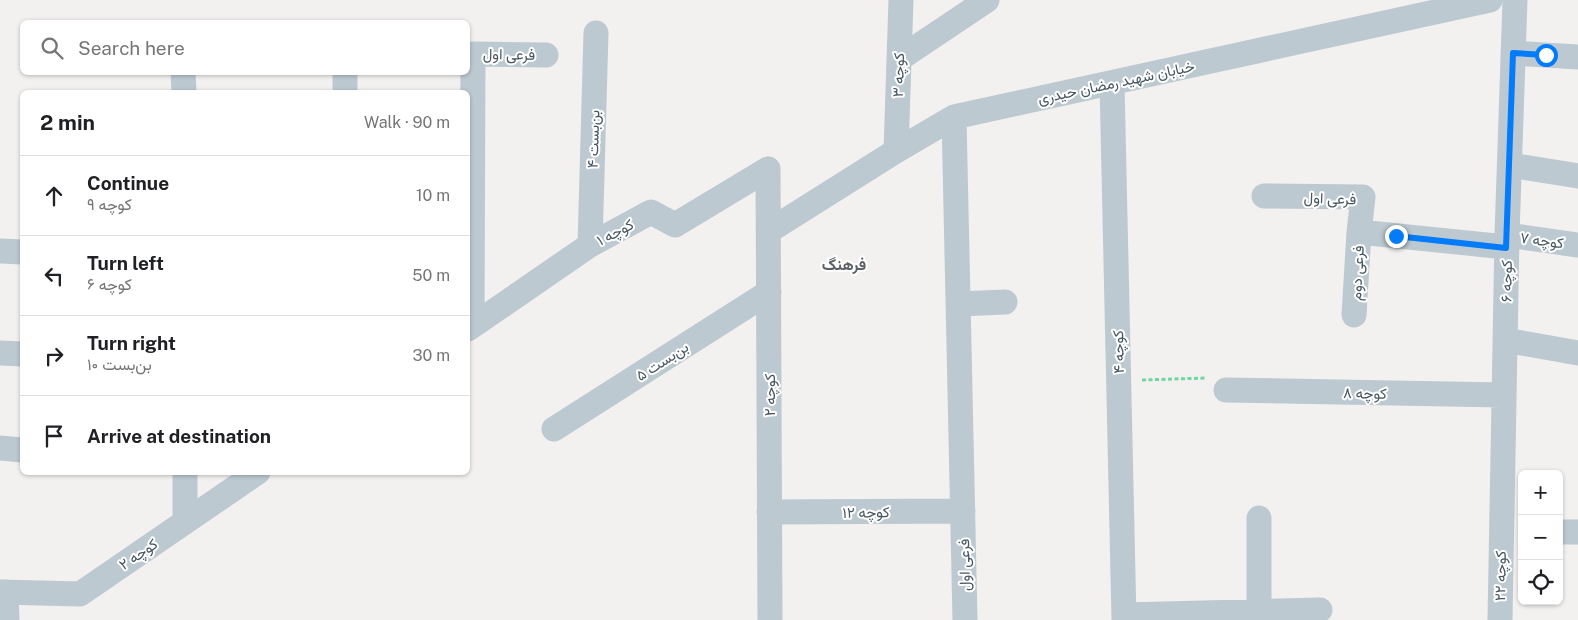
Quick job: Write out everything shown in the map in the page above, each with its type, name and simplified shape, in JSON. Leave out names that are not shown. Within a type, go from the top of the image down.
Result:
[{"type":"street","name":"کوچه ۳","points":[[896,151],[901,0]]},
{"type":"street","points":[[899,59],[987,0]]},
{"type":"street","name":"خیابان شهید رمضان حیدری","points":[[769,232],[896,151],[954,117],[1490,0]]},
{"type":"street","name":"کوچه ۶","points":[[1511,532],[1503,395],[1506,241],[1515,0]]},
{"type":"street","name":"بن‌بست ۴","points":[[590,245],[596,33]]},
{"type":"street","points":[[1513,53],[1578,57]]},
{"type":"street","name":"فرعی اول","points":[[470,328],[472,54],[546,55]]},
{"type":"street","points":[[184,75],[184,90]]},
{"type":"street","points":[[345,75],[345,90]]},
{"type":"street","name":"کوچه ۴","points":[[1112,83],[1124,617]]},
{"type":"street","points":[[954,117],[963,511]]},
{"type":"street","points":[[1510,165],[1578,176]]},
{"type":"street","name":"کوچه ۱","points":[[470,328],[590,245],[651,212],[676,225],[768,169]]},
{"type":"street","name":"کوچه ۲","points":[[768,169],[770,620]]},
{"type":"street","name":"فرعی اول","points":[[1264,196],[1363,197],[1359,232]]},
{"type":"street","name":"کوچه ۷","points":[[1359,232],[1578,245]]},
{"type":"street","name":"فرعی دوم","points":[[1354,315],[1359,232]]},
{"type":"street","points":[[0,251],[20,252]]},
{"type":"street","name":"بن‌بست ۵","points":[[554,429],[769,292]]},
{"type":"street","points":[[958,304],[1005,302]]},
{"type":"street","points":[[1505,340],[1578,353]]},
{"type":"street","points":[[0,353],[20,354]]},
{"type":"street","name":"کوچه ۸","points":[[1226,390],[1503,395]]},
{"type":"street","points":[[0,448],[20,450]]},
{"type":"street","points":[[185,475],[185,522]]},
{"type":"street","name":"کوچه ۲","points":[[3,592],[80,594],[254,475]]},
{"type":"street","name":"فرعی اول","points":[[963,511],[965,620]]},
{"type":"street","name":"کوچه ۱۲","points":[[769,512],[963,511]]},
{"type":"street","points":[[1258,612],[1259,518]]},
{"type":"street","name":"کوچه ۲۲","points":[[1500,620],[1511,532]]},
{"type":"street","points":[[1563,532],[1578,532]]},
{"type":"street","points":[[3,592],[7,620]]},
{"type":"street","points":[[1124,617],[1320,610]]},
{"type":"path","points":[[1119,380],[1224,378],[1226,390]]},
{"type":"district","name":"فرهنگ","points":[[844,264]]},
{"type":"route","points":[[1396,236],[1506,248],[1513,53],[1546,55]]}]
